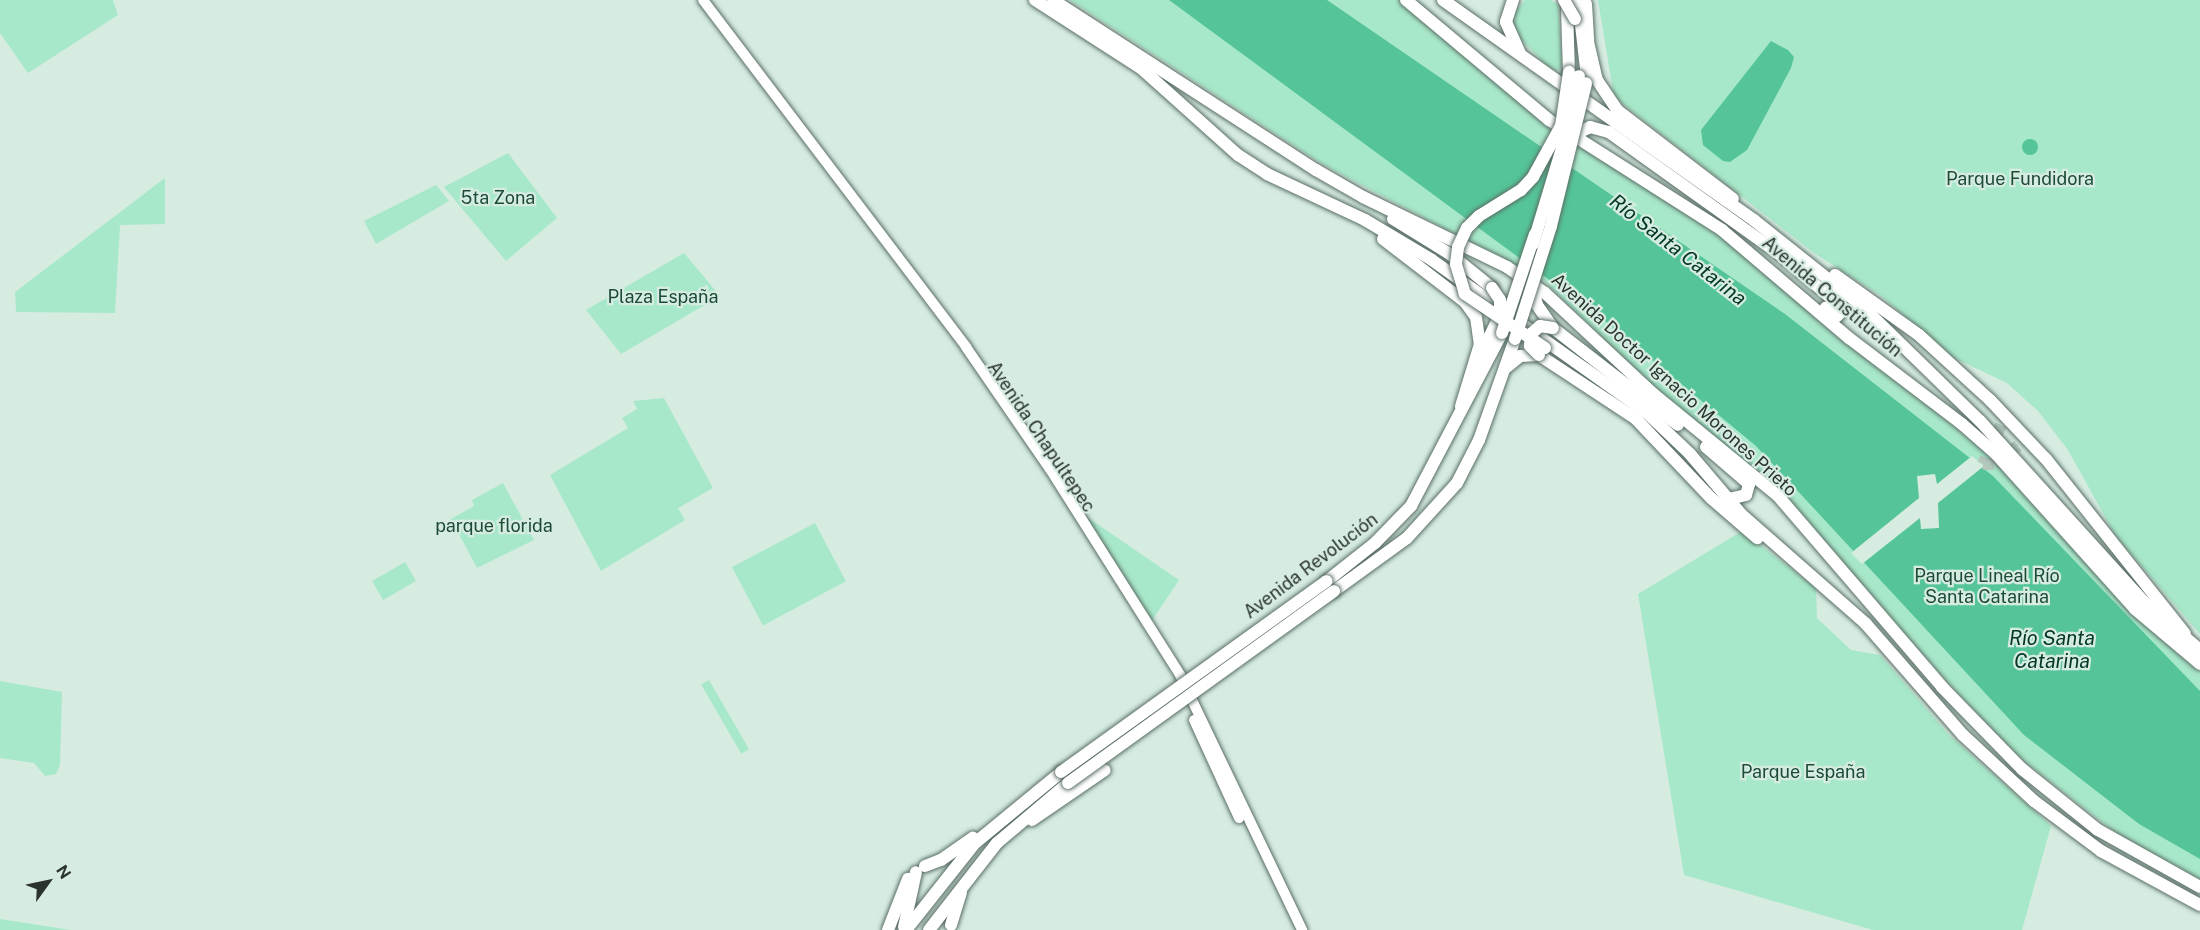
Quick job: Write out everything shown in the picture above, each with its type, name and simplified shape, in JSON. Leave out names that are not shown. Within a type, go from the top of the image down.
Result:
[{"type":"main road","name":"Avenida Chapultepec","points":[[697,0],[962,349],[1063,498],[1172,672],[1294,930]]},
{"type":"main road","points":[[703,0],[966,347],[1050,469],[1180,675],[1302,930]]},
{"type":"main road","name":"Avenida Doctor Ignacio Morones Prieto","points":[[1035,0],[1155,81],[1238,155],[1432,260],[1622,393],[1665,427],[1726,504],[1796,561],[1866,624],[1963,735],[2034,801],[2102,851],[2200,905]]},
{"type":"main road","name":"Avenida Doctor Ignacio Morones Prieto","points":[[1053,0],[1201,97],[1363,197],[1507,267],[1545,293],[1651,392],[1778,496],[1942,687],[2022,769],[2098,830],[2200,887]]},
{"type":"main road","name":"Avenida Constitución","points":[[1406,0],[1549,120],[1722,230],[1996,454],[2135,609],[2200,664]]},
{"type":"main road","name":"Avenida Constitución","points":[[1443,0],[1755,221],[1812,265],[1884,326],[2025,469],[2144,602],[2195,646]]},
{"type":"main road","points":[[1513,0],[1508,11],[1507,27],[1524,59]]},
{"type":"main road","points":[[1574,8],[1589,46],[1597,80],[1611,104],[1719,186],[1755,221]]},
{"type":"main road","points":[[1574,8],[1580,77]]},
{"type":"main road","points":[[1533,244],[1568,128],[1589,46]]},
{"type":"main road","name":"Avenida Revolución","points":[[928,930],[997,843],[1068,783],[1330,586],[1411,506],[1461,406],[1502,333],[1533,244],[1562,124],[1580,77]]},
{"type":"main road","name":"Avenida Revolución","points":[[905,930],[985,833],[1061,772],[1330,586],[1407,538],[1457,483],[1479,440],[1506,368],[1532,287],[1573,135],[1580,77]]},
{"type":"main road","points":[[1155,81],[1201,97]]},
{"type":"main road","points":[[1532,287],[1541,314],[1553,328],[1588,353],[1745,479],[1749,493],[1726,504],[1636,419],[1465,294],[1455,264],[1458,247],[1467,228],[1479,216],[1521,190],[1533,177],[1562,124]]},
{"type":"main road","points":[[1573,135],[1590,127],[1609,132],[1778,253],[1842,305],[1843,313],[1834,315],[1769,260],[1722,230]]},
{"type":"main road","points":[[1363,197],[1450,254],[1492,288],[1500,300],[1500,315],[1473,368]]},
{"type":"main road","points":[[1320,198],[1333,211],[1401,251],[1469,306],[1480,334],[1473,368],[1461,406]]},
{"type":"main road","points":[[1812,265],[1838,276],[1918,335],[2001,419],[2033,446],[2170,610],[2195,646]]},
{"type":"main road","points":[[1542,352],[1530,346],[1531,334],[1540,326],[1553,328]]},
{"type":"main road","points":[[1506,368],[1520,356],[1542,352]]},
{"type":"main road","points":[[1909,383],[1962,417],[2025,469]]},
{"type":"main road","points":[[2019,446],[2033,446]]},
{"type":"main road","points":[[997,843],[1105,770]]},
{"type":"main road","points":[[888,930],[916,872],[985,833]]},
{"type":"main road","points":[[905,930],[916,872]]},
{"type":"main road","points":[[951,925],[962,886]]},
{"type":"green space","points":[[0,0],[113,0],[118,15],[28,73],[0,33]]},
{"type":"green space","name":"Río Santa Catarina","points":[[1070,0],[1401,0],[1554,130],[1703,220],[2002,466],[2148,628],[2200,670],[2200,881],[2115,832],[2014,753],[1764,485],[1665,398],[1544,281],[1324,165]]},
{"type":"green space","points":[[1525,0],[1551,0],[1558,5],[1562,65],[1559,70],[1552,71],[1520,38],[1514,25],[1515,12]]},
{"type":"green space","name":"Parque Fundidora","points":[[1598,0],[2200,0],[2200,634],[2115,535],[2068,450],[2038,411],[2007,383],[1952,357],[1880,295],[1814,253],[1614,97]]},
{"type":"green space","name":"5ta Zona","points":[[508,153],[557,218],[506,261],[444,187]]},
{"type":"green space","points":[[165,178],[165,224],[120,225],[115,313],[16,312],[15,292]]},
{"type":"green space","points":[[436,185],[449,201],[376,244],[364,221]]},
{"type":"green space","name":"Plaza España","points":[[684,253],[720,296],[621,354],[586,310]]},
{"type":"green space","points":[[664,398],[713,488],[678,508],[685,520],[601,571],[550,475],[628,428],[622,418],[637,409],[633,401]]},
{"type":"green space","name":"parque florida","points":[[503,483],[534,540],[477,568],[451,519],[474,506],[472,500]]},
{"type":"green space","points":[[1087,517],[1179,580],[1149,625],[1082,520]]},
{"type":"green space","points":[[815,523],[846,581],[763,625],[732,567]]},
{"type":"green space","name":"Parque España","points":[[1742,531],[1816,588],[1817,618],[1851,650],[1880,655],[1949,735],[2051,826],[2022,930],[1873,930],[1684,875],[1638,594]]},
{"type":"green space","points":[[405,562],[416,581],[383,600],[372,581]]},
{"type":"green space","points":[[709,680],[749,749],[741,754],[701,684]]},
{"type":"green space","points":[[0,681],[62,692],[60,765],[56,774],[45,776],[34,763],[0,758]]},
{"type":"green space","points":[[0,919],[71,930],[0,930]]},
{"type":"water","name":"Río Santa Catarina","points":[[1169,0],[1327,0],[1785,314],[1993,476],[2200,691],[2200,859],[2139,824],[2024,735],[1756,446],[1605,321]]},
{"type":"water","points":[[1771,41],[1788,50],[1794,57],[1791,68],[1747,150],[1730,162],[1723,161],[1703,145],[1701,130]]},
{"type":"water","points":[[2030,139],[2038,147],[2030,155],[2022,147]]},
{"type":"pier","points":[[1972,456],[1984,466],[1938,503],[1939,528],[1921,529],[1920,518],[1862,564],[1851,553],[1919,498],[1917,476],[1935,474],[1937,484]]},
{"type":"tunnel","points":[[2001,425],[1983,464],[1994,464],[2019,445]]},
{"type":"park label","name":"Parque Lineal Río Santa Catarina","points":[[1987,587]]}]
